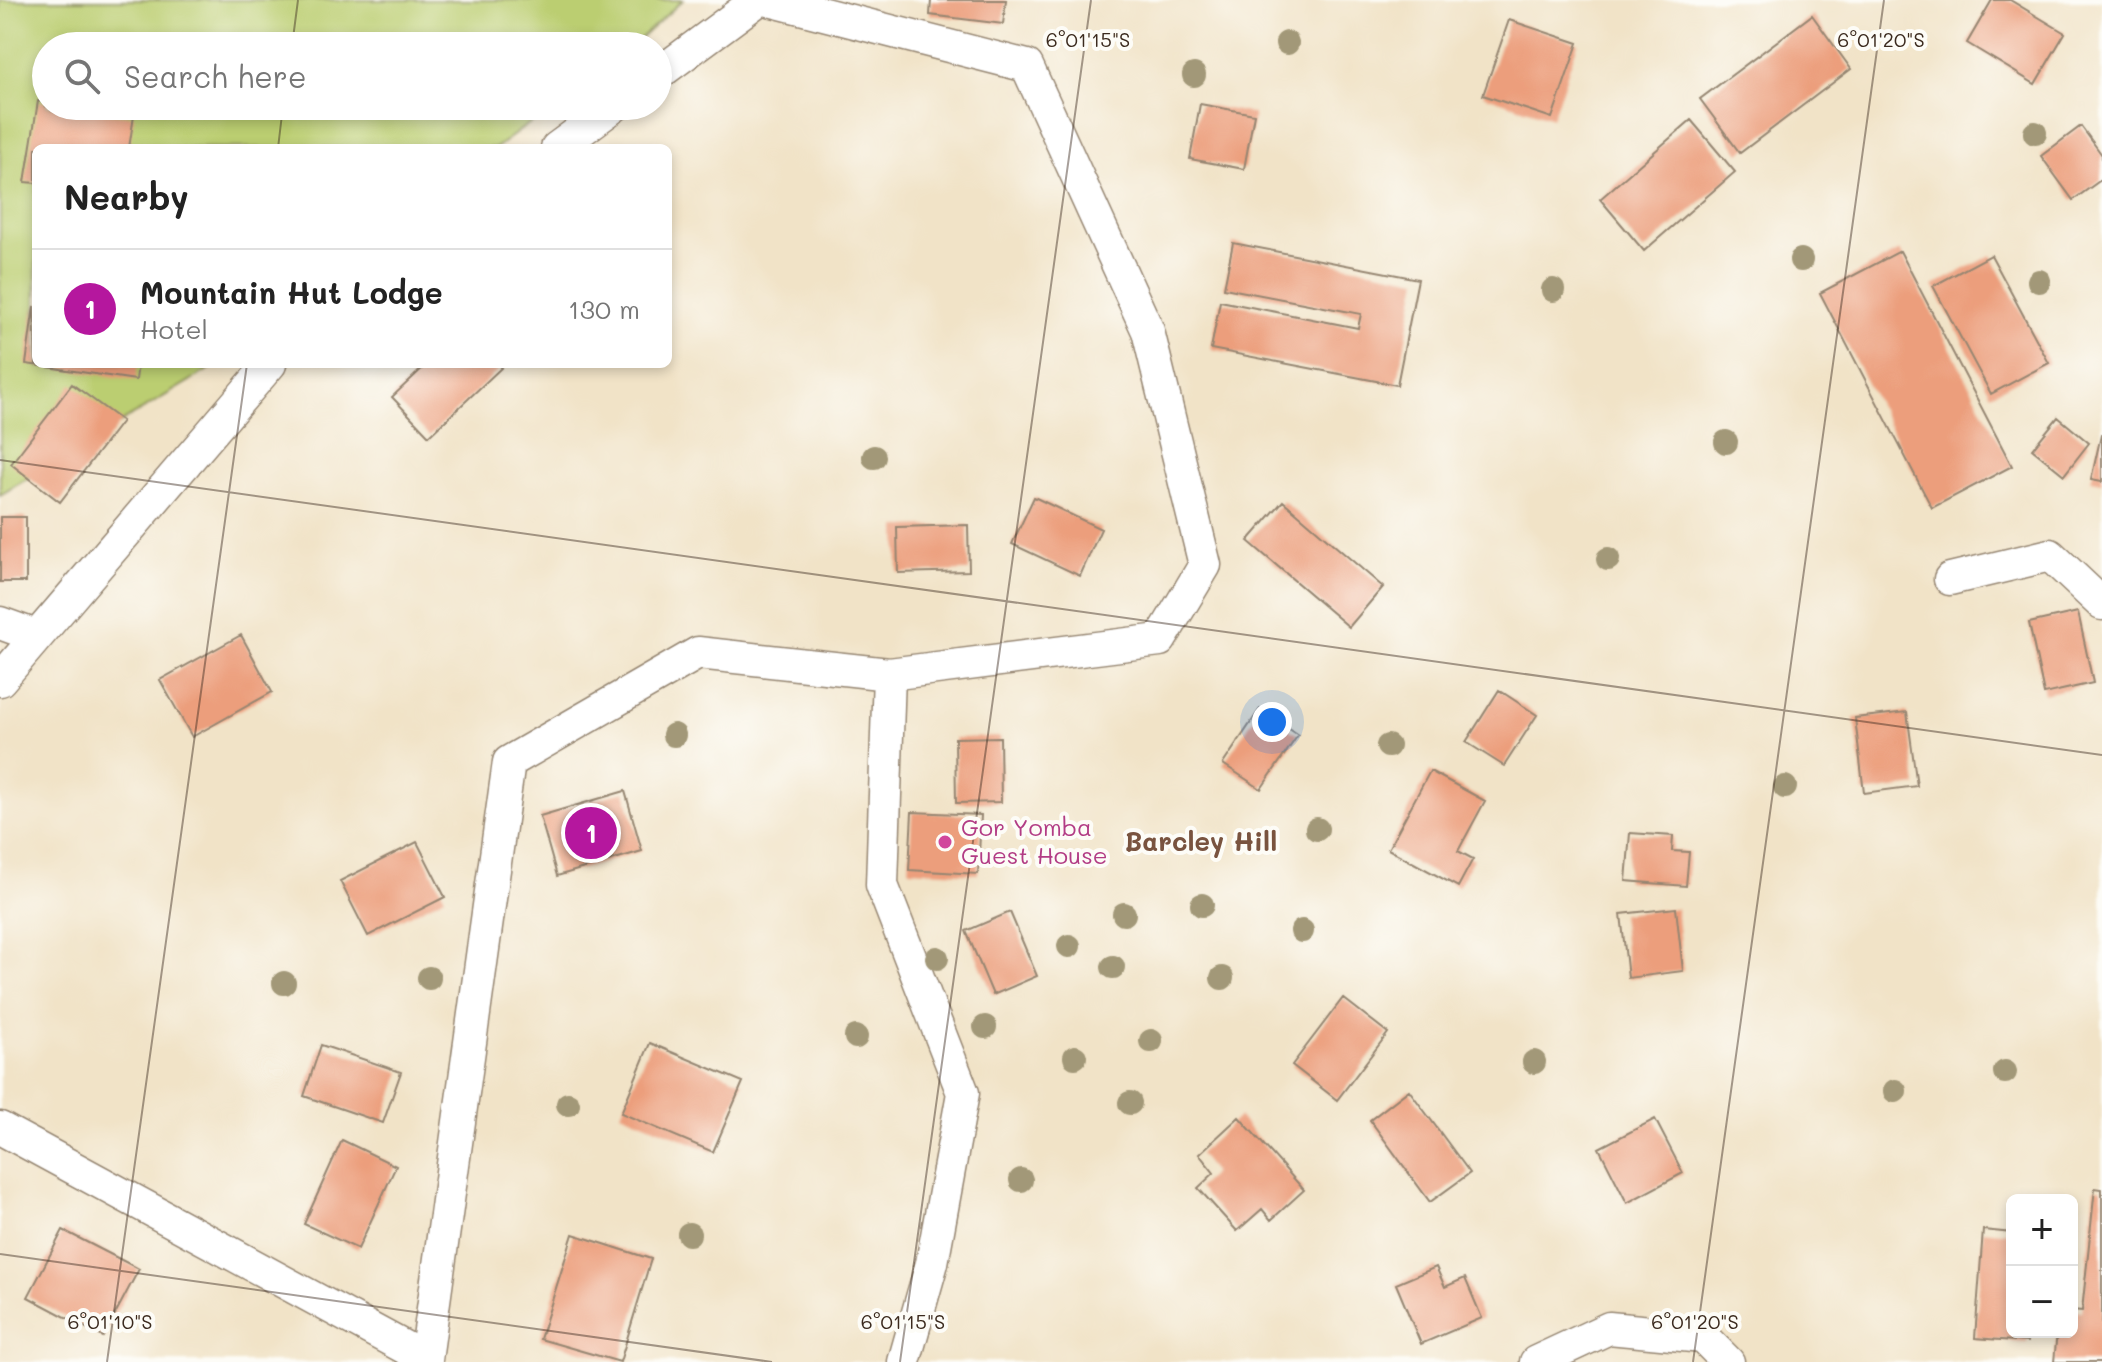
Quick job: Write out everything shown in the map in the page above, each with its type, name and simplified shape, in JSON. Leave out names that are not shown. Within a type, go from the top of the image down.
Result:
[{"type":"street","points":[[672,64],[758,0]]},
{"type":"street","points":[[0,1128],[427,1360],[509,762],[698,653],[889,674],[1160,640],[1205,565],[1148,331],[1027,66],[769,0]]},
{"type":"street","points":[[562,144],[595,120]]},
{"type":"street","points":[[0,680],[267,368]]},
{"type":"street","points":[[1950,579],[2050,555],[2102,604]]},
{"type":"street","points":[[0,623],[36,636]]},
{"type":"street","points":[[889,674],[882,885],[963,1093],[932,1263],[904,1362]]},
{"type":"street","points":[[1536,1362],[1609,1328],[1703,1337],[1728,1362]]},
{"type":"green space","points":[[0,0],[683,0],[648,32],[32,32],[32,120],[534,120],[501,144],[32,144],[32,368],[211,368],[0,495]]},
{"type":"building","points":[[931,0],[1006,0],[1003,24],[930,15]]},
{"type":"building","points":[[1992,0],[2010,0],[2065,33],[2035,84],[1967,43]]},
{"type":"building","points":[[1812,15],[1851,69],[1740,153],[1700,99]]},
{"type":"building","points":[[1509,20],[1578,43],[1552,118],[1483,95]]},
{"type":"building","points":[[1200,104],[1254,114],[1244,169],[1190,159]]},
{"type":"building","points":[[35,120],[133,120],[130,144],[32,144],[32,183],[25,182]]},
{"type":"building","points":[[1691,120],[1735,172],[1644,251],[1600,199]]},
{"type":"building","points":[[2081,126],[2102,155],[2102,179],[2073,200],[2041,156]]},
{"type":"building","points":[[1233,243],[1418,279],[1397,385],[1211,349],[1220,301],[1358,328],[1361,314],[1224,288]]},
{"type":"building","points":[[1900,251],[2012,466],[1932,508],[1820,293]]},
{"type":"building","points":[[1991,255],[2049,363],[1991,394],[1933,286]]},
{"type":"building","points":[[32,320],[32,365],[26,364]]},
{"type":"building","points":[[54,368],[138,368],[136,380]]},
{"type":"building","points":[[423,368],[501,368],[429,436],[392,397]]},
{"type":"building","points":[[72,384],[122,421],[60,502],[11,464]]},
{"type":"building","points":[[2058,417],[2089,443],[2064,475],[2032,449]]},
{"type":"building","points":[[2102,436],[2102,482],[2091,480]]},
{"type":"building","points":[[1034,497],[1101,529],[1080,576],[1012,544]]},
{"type":"building","points":[[1283,501],[1383,587],[1349,627],[1248,541]]},
{"type":"building","points":[[0,517],[26,517],[26,582],[0,582]]},
{"type":"building","points":[[968,525],[969,571],[898,573],[897,527]]},
{"type":"building","points":[[2078,612],[2093,683],[2044,694],[2029,623]]},
{"type":"building","points":[[241,635],[272,692],[192,737],[160,680]]},
{"type":"building","points":[[1499,690],[1537,715],[1504,766],[1466,742]]},
{"type":"building","points":[[1260,709],[1298,735],[1261,789],[1223,764]]},
{"type":"building","points":[[1907,712],[1917,786],[1864,793],[1855,718]]},
{"type":"building","points":[[1000,737],[1001,802],[956,803],[955,738]]},
{"type":"building","points":[[1430,771],[1485,801],[1458,851],[1473,859],[1458,887],[1388,849]]},
{"type":"building","points":[[625,791],[642,851],[557,876],[540,816]]},
{"type":"building","name":"Gor Yomba Guest House","points":[[912,812],[981,815],[978,874],[909,870]]},
{"type":"building","points":[[1630,833],[1673,836],[1672,851],[1689,852],[1686,886],[1626,881]]},
{"type":"building","points":[[417,842],[445,897],[368,936],[340,881]]},
{"type":"building","points":[[1676,908],[1683,971],[1628,978],[1621,914]]},
{"type":"building","points":[[1010,912],[1037,976],[993,995],[966,931]]},
{"type":"building","points":[[1343,998],[1388,1033],[1337,1100],[1292,1065]]},
{"type":"building","points":[[650,1043],[743,1082],[713,1152],[621,1113]]},
{"type":"building","points":[[321,1045],[401,1072],[383,1123],[304,1096]]},
{"type":"building","points":[[1409,1090],[1470,1173],[1430,1202],[1370,1120]]},
{"type":"building","points":[[1239,1117],[1304,1190],[1271,1220],[1262,1209],[1237,1231],[1198,1188],[1214,1173],[1199,1154]]},
{"type":"building","points":[[1655,1119],[1683,1173],[1627,1203],[1599,1148]]},
{"type":"building","points":[[342,1140],[396,1166],[358,1249],[304,1224]]},
{"type":"building","points":[[2095,1188],[2102,1189],[2102,1362],[2054,1362],[2056,1338],[2078,1338],[2078,1311],[2082,1311]]},
{"type":"building","points":[[63,1230],[139,1269],[103,1337],[28,1297]]},
{"type":"building","points":[[1983,1230],[2006,1232],[2006,1338],[2027,1338],[2027,1342],[1975,1338]]},
{"type":"building","points":[[573,1234],[651,1259],[620,1362],[540,1339]]},
{"type":"building","points":[[1436,1267],[1445,1287],[1465,1278],[1482,1318],[1421,1344],[1396,1284]]},
{"type":"place","name":"Mountain Hut Lodge","points":[[591,833]]},
{"type":"place","name":"Gor Yomba Guest House","points":[[945,842]]},
{"type":"district","name":"Barcley Hill","points":[[1201,842]]}]
